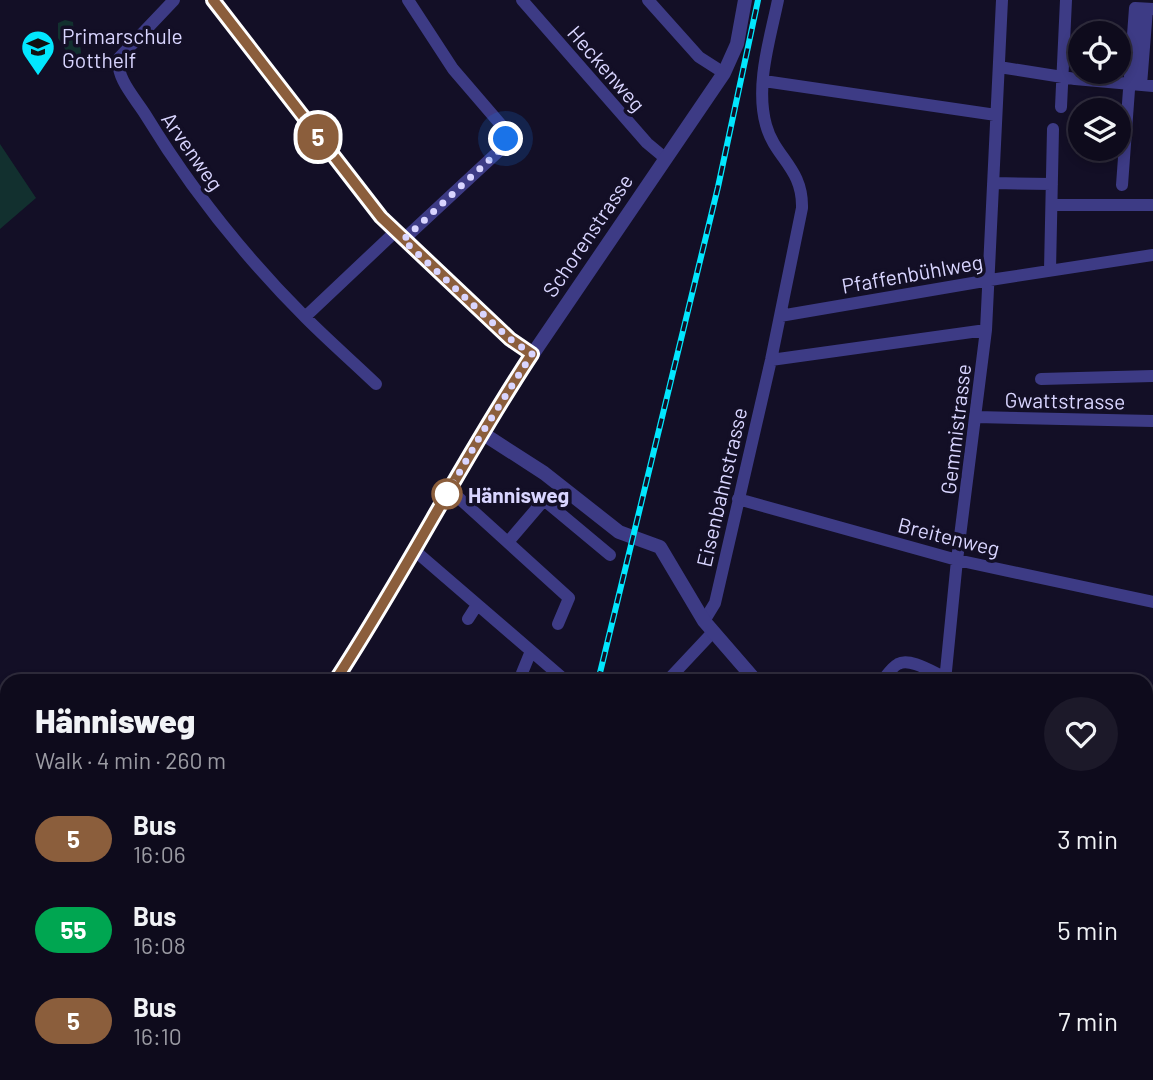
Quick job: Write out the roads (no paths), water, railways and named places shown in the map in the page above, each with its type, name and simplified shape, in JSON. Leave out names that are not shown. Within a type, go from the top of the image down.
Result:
[{"type":"street","name":"Arvenweg","points":[[174,0],[125,50],[119,58],[119,70],[158,135],[205,202],[305,317],[376,384]]},
{"type":"street","points":[[213,0],[365,198],[399,236],[510,339],[532,354]]},
{"type":"street","points":[[305,317],[500,150],[506,139],[502,126],[453,69],[408,0]]},
{"type":"street","name":"Heckenweg","points":[[522,0],[647,143],[665,158]]},
{"type":"street","points":[[648,0],[699,57],[724,73]]},
{"type":"street","name":"Schorenstrasse","points":[[339,674],[532,354],[724,73],[737,44],[745,0]]},
{"type":"street","name":"Eisenbahnstrasse","points":[[672,674],[708,626],[715,603],[771,360],[802,208],[798,178],[766,126],[763,108],[764,81],[778,0]]},
{"type":"street","name":"Gemmistrasse","points":[[946,674],[957,560],[986,330],[1002,0]]},
{"type":"street","points":[[1061,107],[1066,0]]},
{"type":"street","points":[[1122,185],[1141,85],[1145,9]]},
{"type":"street","points":[[999,67],[1064,78],[1141,85]]},
{"type":"street","points":[[764,81],[996,115]]},
{"type":"street","points":[[1051,270],[1053,129]]},
{"type":"street","points":[[993,183],[1052,195],[1153,205]]},
{"type":"street","name":"Pfaffenbühlweg","points":[[780,316],[990,279],[1153,256]]},
{"type":"street","points":[[771,360],[986,330]]},
{"type":"street","points":[[1041,379],[1153,376]]},
{"type":"street","name":"Gwattstrasse","points":[[976,417],[1153,421]]},
{"type":"street","points":[[482,433],[544,473],[619,532],[660,547],[708,626],[750,674]]},
{"type":"street","points":[[449,489],[569,598],[558,624]]},
{"type":"street","name":"Breitenweg","points":[[737,499],[957,560],[1153,602]]},
{"type":"street","points":[[508,542],[544,500],[610,555]]},
{"type":"street","points":[[414,550],[558,674]]},
{"type":"street","points":[[468,619],[477,605]]},
{"type":"street","points":[[522,673],[531,651]]},
{"type":"street","name":"Gemmistrasse","points":[[889,674],[901,662],[934,674]]},
{"type":"railway","points":[[600,674],[718,187],[758,0]]},
{"type":"place","name":"Primarschule Gotthelf","points":[[38,77]]},
{"type":"place","name":"Hännisweg","points":[[447,494]]}]
